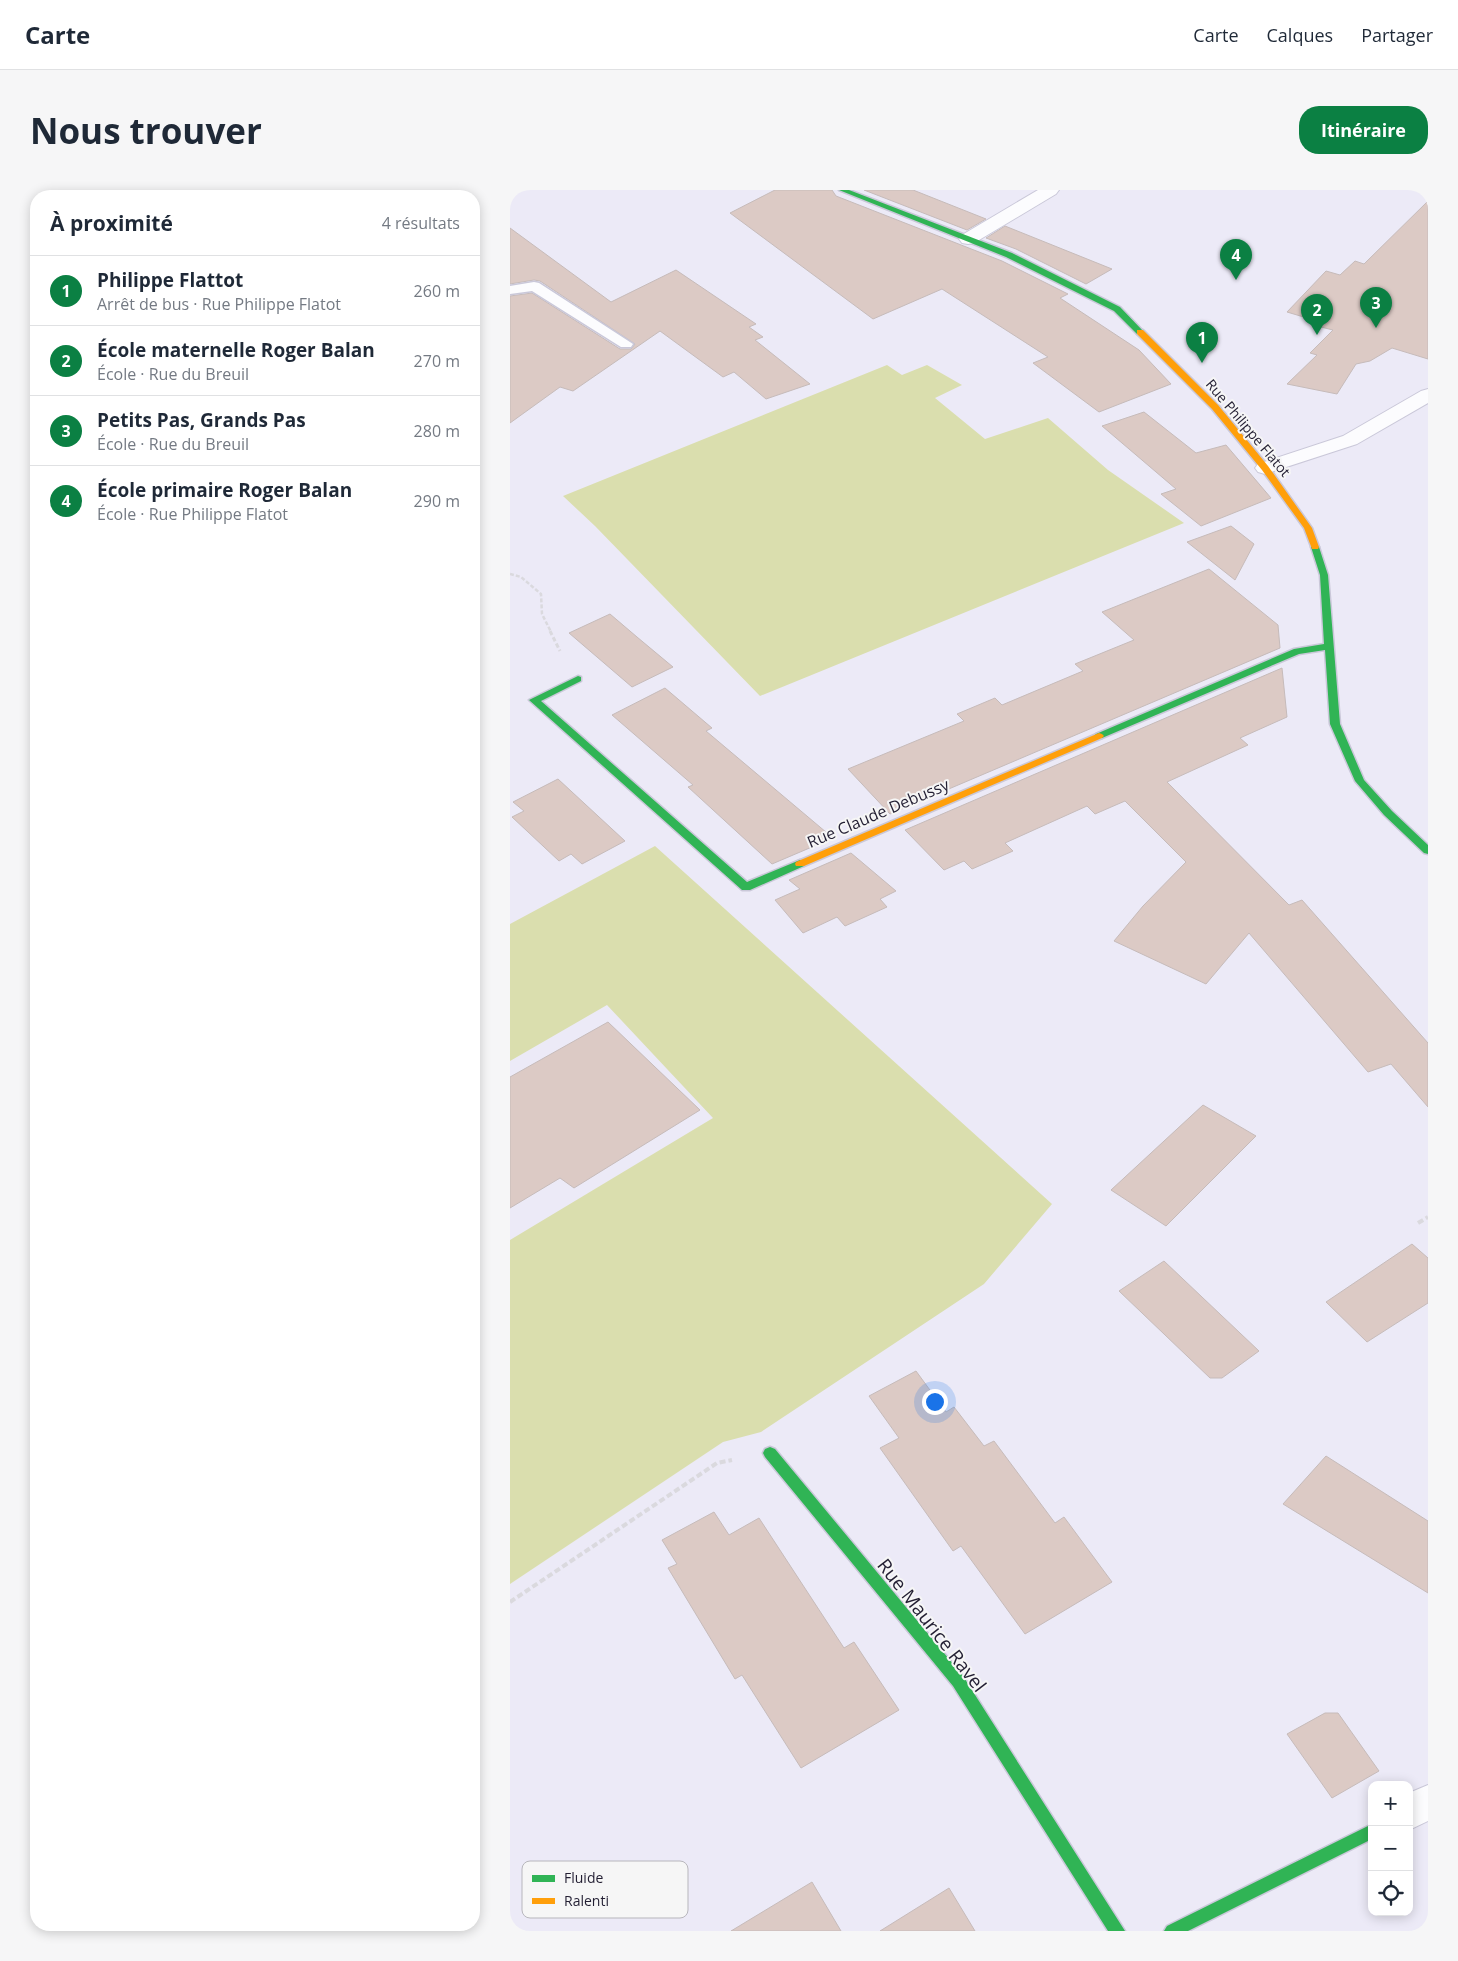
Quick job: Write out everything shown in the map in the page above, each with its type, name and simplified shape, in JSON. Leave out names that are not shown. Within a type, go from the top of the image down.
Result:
[{"type":"street","name":"Rue Philippe Flatot","points":[[843,190],[1009,255],[1117,309],[1215,407],[1265,468],[1308,528],[1324,575],[1335,724],[1360,781],[1388,813],[1428,851]]},
{"type":"street","points":[[968,239],[1050,190]]},
{"type":"street","points":[[1265,468],[1350,440],[1428,395]]},
{"type":"street","name":"Rue Claude Debussy","points":[[578,678],[534,700],[746,887],[1298,651],[1330,646]]},
{"type":"street","name":"Rue Maurice Ravel","points":[[770,1453],[958,1681],[1117,1931]]},
{"type":"street","points":[[1413,1810],[1428,1803]]},
{"type":"street","points":[[1172,1931],[1368,1833]]},
{"type":"lane","points":[[510,290],[534,286],[626,344]]},
{"type":"path","points":[[510,574],[521,577],[541,594],[542,614],[554,642],[578,678]]},
{"type":"path","points":[[1418,1223],[1428,1217]]},
{"type":"path","points":[[510,1602],[716,1462],[770,1453]]},
{"type":"green space","points":[[887,365],[902,375],[927,365],[962,385],[935,398],[985,439],[1048,418],[1108,470],[1184,523],[760,696],[595,526],[563,496]]},
{"type":"green space","points":[[655,846],[1052,1204],[984,1284],[761,1432],[723,1442],[510,1584],[510,1240],[713,1118],[607,1005],[510,1061],[510,924]]},
{"type":"building","points":[[775,190],[832,190],[836,196],[1002,261],[1068,294],[1060,298],[1139,350],[1171,384],[1099,412],[1033,363],[1048,357],[942,289],[873,319],[730,213]]},
{"type":"building","points":[[864,190],[913,190],[986,219],[967,230]]},
{"type":"building","points":[[1428,201],[1428,359],[1392,348],[1370,361],[1356,364],[1337,394],[1287,384],[1317,355],[1310,353],[1333,330],[1313,325],[1317,321],[1287,312],[1326,271],[1340,275],[1355,261],[1364,264]]},
{"type":"building","points":[[1005,226],[1112,269],[1086,284],[1016,249],[986,238]]},
{"type":"building","points":[[510,228],[611,302],[676,270],[756,324],[749,327],[763,337],[755,340],[810,384],[766,399],[734,372],[723,377],[660,331],[573,391],[560,387],[510,423],[510,296],[532,293],[620,349],[631,349],[635,344],[540,281],[534,280],[510,284]]},
{"type":"building","points":[[1144,412],[1196,453],[1226,445],[1271,498],[1201,526],[1161,494],[1176,489],[1102,426]]},
{"type":"building","points":[[1231,526],[1254,544],[1235,580],[1187,542]]},
{"type":"building","points":[[1209,569],[1278,625],[1280,648],[890,814],[848,769],[964,721],[957,714],[995,698],[1002,705],[1083,671],[1075,664],[1134,640],[1102,612]]},
{"type":"building","points":[[610,614],[673,667],[632,687],[569,633]]},
{"type":"building","points":[[1282,668],[1287,717],[1240,738],[1248,745],[1167,782],[1289,905],[1302,900],[1428,1043],[1428,1107],[1391,1064],[1368,1072],[1249,933],[1206,984],[1114,941],[1143,906],[1186,862],[1125,801],[1095,814],[1087,806],[1005,843],[1013,851],[972,869],[964,861],[944,870],[905,830]]},
{"type":"building","points":[[665,688],[712,728],[706,731],[833,838],[772,864],[688,787],[693,785],[612,715]]},
{"type":"building","points":[[558,779],[625,841],[582,864],[571,854],[559,861],[512,817],[524,811],[513,802]]},
{"type":"building","points":[[851,853],[896,891],[880,899],[887,907],[845,926],[837,917],[803,933],[775,900],[800,889],[789,880]]},
{"type":"building","points":[[608,1022],[700,1110],[574,1188],[560,1178],[510,1208],[510,1077]]},
{"type":"building","points":[[1203,1105],[1256,1136],[1166,1226],[1111,1190]]},
{"type":"building","points":[[1412,1244],[1428,1258],[1428,1303],[1367,1342],[1326,1302]]},
{"type":"building","points":[[1164,1261],[1259,1351],[1222,1378],[1210,1378],[1119,1291]]},
{"type":"building","points":[[916,1371],[946,1412],[954,1407],[984,1446],[994,1441],[1055,1523],[1064,1517],[1112,1582],[1025,1634],[961,1546],[953,1551],[880,1448],[899,1438],[869,1396]]},
{"type":"building","points":[[1326,1456],[1428,1521],[1428,1593],[1283,1504]]},
{"type":"building","points":[[714,1512],[729,1535],[759,1518],[844,1648],[854,1642],[899,1710],[801,1768],[742,1675],[735,1679],[668,1568],[677,1564],[662,1540]]},
{"type":"building","points":[[1325,1713],[1338,1713],[1379,1771],[1332,1798],[1287,1734]]},
{"type":"building","points":[[812,1882],[841,1931],[731,1931]]},
{"type":"building","points":[[949,1888],[975,1931],[880,1931]]},
{"type":"traffic: fast","points":[[843,190],[1009,255],[1117,309],[1140,332]]},
{"type":"traffic: fast","points":[[1315,547],[1324,575],[1335,724],[1360,781],[1388,813],[1428,851]]},
{"type":"traffic: fast","points":[[1099,736],[1297,651],[1330,646]]},
{"type":"traffic: fast","points":[[578,679],[534,700],[746,887],[800,864]]},
{"type":"traffic: fast","points":[[770,1453],[958,1681],[1117,1931]]},
{"type":"traffic: fast","points":[[1172,1931],[1368,1833]]},
{"type":"traffic: slow","points":[[1140,332],[1215,407],[1265,468],[1308,528],[1315,547]]},
{"type":"traffic: slow","points":[[800,864],[1099,736]]},
{"type":"place","name":"École primaire Roger Balan","points":[[1236,280]]},
{"type":"place","name":"Petits Pas, Grands Pas","points":[[1376,328]]},
{"type":"place","name":"École maternelle Roger Balan","points":[[1317,335]]},
{"type":"place","name":"Philippe Flattot","points":[[1202,363]]}]
